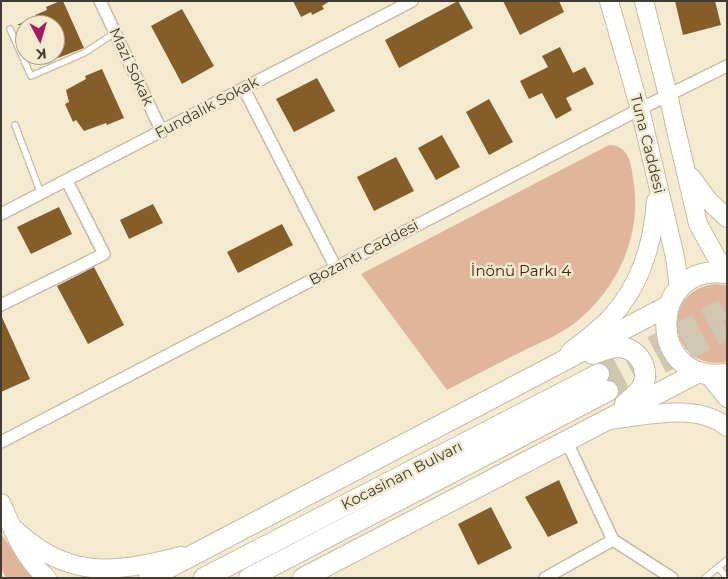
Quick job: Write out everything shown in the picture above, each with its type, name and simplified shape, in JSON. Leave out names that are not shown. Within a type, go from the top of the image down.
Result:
[{"type":"highway","points":[[712,374],[682,362],[670,346],[665,326],[668,306],[686,282],[700,275],[715,272],[726,273]]},
{"type":"highway","points":[[149,578],[668,306]]},
{"type":"highway","points":[[551,368],[611,348],[626,348],[638,356],[645,368],[642,388],[604,420]]},
{"type":"highway","points":[[303,578],[331,571],[604,420],[712,374]]},
{"type":"highway","name":"Kocasinan Bulvarı","points":[[204,578],[604,383],[249,578]]},
{"type":"highway","points":[[168,578],[202,550]]},
{"type":"main road","name":"Tuna Caddesi","points":[[609,1],[640,109],[675,257],[679,289]]},
{"type":"main road","name":"Tuna Caddesi","points":[[644,1],[698,224],[726,273]]},
{"type":"main road","points":[[686,169],[701,192],[727,218]]},
{"type":"main road","points":[[551,368],[611,316],[637,280],[646,257],[652,232],[656,180]]},
{"type":"main road","points":[[712,374],[727,398]]},
{"type":"main road","points":[[604,420],[682,412],[704,415],[727,427]]},
{"type":"main road","points":[[1,503],[26,556],[47,578]]},
{"type":"main road","points":[[12,527],[21,537],[43,554],[66,565],[89,571],[101,572],[131,569],[202,550]]},
{"type":"street","name":"Mazi Sokak","points":[[100,1],[162,132]]},
{"type":"street","name":"Fundalık Sokak","points":[[1,214],[162,132],[408,2]]},
{"type":"street","name":"Bozantı Caddesi","points":[[1,442],[640,109],[727,66]]},
{"type":"street","points":[[244,89],[336,268]]},
{"type":"street","points":[[1,305],[104,254],[67,181]]},
{"type":"street","points":[[566,440],[613,540],[666,576]]},
{"type":"street","points":[[545,578],[562,574],[613,540]]},
{"type":"lane","points":[[10,29],[31,76],[84,53],[114,33]]},
{"type":"lane","points":[[15,125],[40,194]]},
{"type":"lane","points":[[705,578],[727,560]]},
{"type":"lane","points":[[718,567],[727,578]]},
{"type":"green space","name":"İnönü Parkı 4","points":[[609,145],[624,151],[630,161],[635,199],[631,239],[615,276],[604,293],[591,309],[569,327],[551,338],[447,390],[361,274]]},
{"type":"green space","points":[[715,284],[727,285],[727,362],[707,362],[692,355],[682,344],[678,329],[678,314],[684,301],[696,290]]},
{"type":"green space","points":[[1,533],[18,559],[37,578],[6,578],[1,568]]},
{"type":"building","points":[[63,1],[84,48],[65,55],[65,15],[35,15],[47,10],[46,7]]},
{"type":"building","points":[[293,1],[330,1],[322,6],[324,9],[312,15],[311,12],[301,17]]},
{"type":"building","points":[[458,1],[473,28],[399,68],[385,40]]},
{"type":"building","points":[[503,1],[559,1],[564,12],[520,35]]},
{"type":"building","points":[[675,1],[715,1],[721,25],[683,35]]},
{"type":"building","points":[[182,9],[214,66],[182,84],[151,26]]},
{"type":"building","points":[[560,47],[573,73],[585,67],[594,84],[566,98],[572,110],[556,119],[542,93],[529,99],[520,81],[548,67],[542,56]]},
{"type":"building","points":[[102,69],[124,118],[84,131],[76,120],[73,122],[65,104],[69,102],[66,90],[86,79],[85,76]]},
{"type":"building","points":[[317,78],[335,111],[294,132],[276,99]]},
{"type":"building","points":[[489,99],[513,142],[489,155],[466,112]]},
{"type":"building","points":[[442,135],[460,167],[436,180],[418,148]]},
{"type":"building","points":[[396,157],[414,191],[374,211],[357,177]]},
{"type":"building","points":[[153,204],[163,223],[129,239],[120,220]]},
{"type":"building","points":[[59,207],[72,234],[31,254],[17,227]]},
{"type":"building","points":[[282,224],[293,245],[238,273],[227,252]]},
{"type":"building","points":[[94,267],[124,325],[88,344],[57,286]]},
{"type":"building","points":[[1,315],[30,379],[1,392]]},
{"type":"building","points":[[559,480],[578,523],[548,537],[525,497]]},
{"type":"building","points":[[491,507],[512,548],[478,565],[458,524]]},
{"type":"tunnel","points":[[599,374],[727,307]]},
{"type":"tunnel","points":[[608,391],[727,330]]}]
